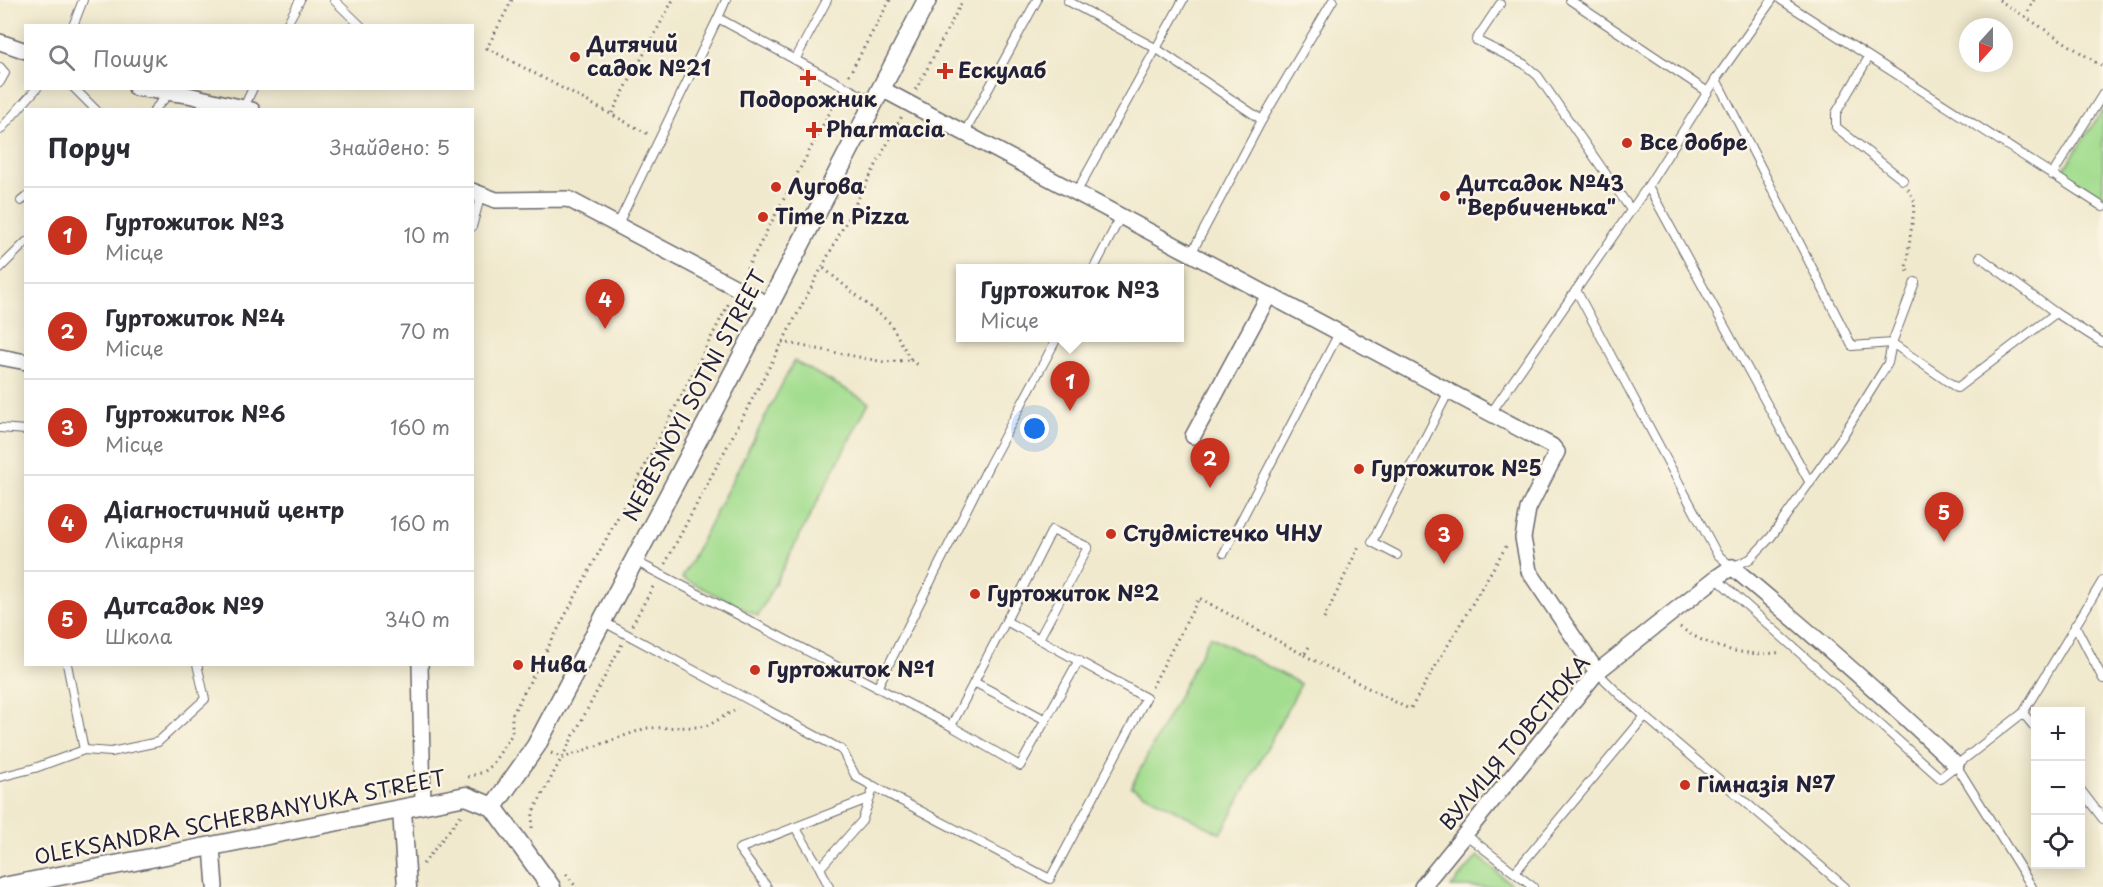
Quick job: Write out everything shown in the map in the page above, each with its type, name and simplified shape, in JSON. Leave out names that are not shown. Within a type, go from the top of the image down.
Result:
[{"type":"street","name":"NEBESNOYI SOTNI STREET","points":[[494,807],[536,746],[927,0]]},
{"type":"street","points":[[0,42],[24,50]]},
{"type":"street","points":[[147,90],[170,94],[190,92],[248,108]]},
{"type":"street","points":[[877,95],[909,103],[965,132],[1552,446],[1557,452],[1528,509],[1524,538],[1529,571],[1597,672]]},
{"type":"street","points":[[477,193],[496,200],[568,199],[769,305]]},
{"type":"street","points":[[1193,436],[1269,295]]},
{"type":"street","points":[[0,357],[24,362]]},
{"type":"street","points":[[1732,567],[1809,630],[1956,765]]},
{"type":"street","name":"ВУЛИЦЯ ТОВСТЮКА","points":[[1422,887],[1597,672],[1732,567]]},
{"type":"street","points":[[420,666],[423,805]]},
{"type":"street","name":"OLEKSANDRA SCHERBANYUKA STREET","points":[[3,887],[39,884],[466,796],[494,807]]},
{"type":"street","points":[[494,807],[550,887]]},
{"type":"street","points":[[402,810],[407,887]]},
{"type":"street","points":[[212,847],[215,887]]},
{"type":"lane","points":[[74,24],[83,0]]},
{"type":"lane","points":[[287,24],[299,0]]},
{"type":"lane","points":[[334,0],[359,24]]},
{"type":"lane","points":[[617,226],[726,0]]},
{"type":"lane","points":[[795,60],[827,0]]},
{"type":"lane","points":[[965,132],[1037,0]]},
{"type":"lane","points":[[1076,193],[1183,0]]},
{"type":"lane","points":[[1191,254],[1262,120],[1333,0]]},
{"type":"lane","points":[[1570,0],[1708,92]]},
{"type":"lane","points":[[1491,413],[1648,186],[1716,80],[1772,0]]},
{"type":"lane","points":[[1781,0],[2103,207]]},
{"type":"lane","points":[[1068,1],[1157,50],[1262,120]]},
{"type":"lane","points":[[1500,4],[1476,40],[1524,64],[1538,76],[1631,210]]},
{"type":"lane","points":[[718,18],[844,86],[877,95]]},
{"type":"lane","points":[[1869,57],[1836,113],[1836,127],[1904,180]]},
{"type":"lane","points":[[0,67],[5,73],[0,82]]},
{"type":"lane","points":[[1716,80],[1852,346],[1892,343],[1957,388],[2056,313]]},
{"type":"lane","points":[[0,130],[35,90]]},
{"type":"lane","points":[[76,90],[94,108]]},
{"type":"lane","points":[[248,108],[253,90]]},
{"type":"lane","points":[[156,108],[170,94]]},
{"type":"lane","points":[[2052,175],[2103,94]]},
{"type":"lane","points":[[1648,186],[1810,483]]},
{"type":"lane","points":[[474,213],[477,193]]},
{"type":"lane","points":[[1096,264],[1121,216]]},
{"type":"lane","points":[[0,268],[24,244]]},
{"type":"lane","points":[[1980,257],[2056,313],[2103,343]]},
{"type":"lane","points":[[1576,290],[1717,554],[1732,567],[1750,559],[1771,537],[1810,483],[1888,363],[1892,343],[1915,282]]},
{"type":"lane","points":[[1224,553],[1339,333]]},
{"type":"lane","points":[[877,688],[989,465],[1055,342]]},
{"type":"lane","points":[[1397,555],[1372,542],[1449,391]]},
{"type":"lane","points":[[0,428],[24,430]]},
{"type":"lane","points":[[951,726],[1052,530],[1088,547],[1039,639]]},
{"type":"lane","points":[[634,560],[951,726],[1020,766],[1079,660]]},
{"type":"lane","points":[[1716,578],[1940,778],[2023,713],[2103,580]]},
{"type":"lane","points":[[601,621],[842,750],[856,777],[1050,879],[1146,698],[1006,621]]},
{"type":"lane","points":[[2075,625],[2103,679]]},
{"type":"lane","points":[[67,666],[84,750]]},
{"type":"lane","points":[[0,777],[35,768],[84,750],[111,752],[158,742],[205,699],[197,666]]},
{"type":"lane","points":[[1597,672],[1645,717],[1845,887]]},
{"type":"lane","points":[[974,682],[1046,720]]},
{"type":"lane","points":[[2023,713],[2031,723]]},
{"type":"lane","points":[[1515,872],[1645,717]]},
{"type":"lane","points":[[1956,765],[2032,887]]},
{"type":"lane","points":[[820,868],[862,821],[874,786]]},
{"type":"lane","points":[[2085,796],[2103,819]]},
{"type":"lane","points":[[767,887],[739,849],[870,798]]},
{"type":"lane","points":[[795,827],[829,887]]},
{"type":"lane","points":[[1465,834],[1533,887]]},
{"type":"path","points":[[512,0],[488,48],[659,140]]},
{"type":"path","points":[[612,113],[673,0]]},
{"type":"path","points":[[466,796],[466,778],[484,772],[492,765],[512,734],[512,715],[890,0]]},
{"type":"path","points":[[532,829],[533,812],[963,0]]},
{"type":"path","points":[[1999,0],[2103,67]]},
{"type":"path","points":[[2025,17],[2034,0]]},
{"type":"path","points":[[1904,180],[1915,202],[1906,268],[1915,282]]},
{"type":"path","points":[[821,266],[890,323],[911,360],[920,366]]},
{"type":"path","points":[[782,342],[884,362],[911,360]]},
{"type":"path","points":[[1324,619],[1363,538],[1372,542]]},
{"type":"path","points":[[1146,698],[1200,598],[1304,656],[1411,708],[1510,539]]},
{"type":"path","points":[[1667,617],[1692,636],[1740,652],[1766,655],[1796,649]]},
{"type":"path","points":[[1304,656],[1310,645]]},
{"type":"path","points":[[563,758],[646,729],[709,725],[751,701]]},
{"type":"path","points":[[366,796],[423,783]]},
{"type":"path","points":[[419,870],[463,811],[451,813]]},
{"type":"path","points":[[563,870],[576,887]]},
{"type":"green space","points":[[2103,109],[2103,198],[2062,172]]},
{"type":"green space","points":[[794,361],[869,402],[758,616],[682,578]]},
{"type":"green space","points":[[1210,636],[1301,684],[1221,834],[1131,787]]},
{"type":"green space","points":[[1478,856],[1514,887],[1451,887]]},
{"type":"place","name":"Дитячий садок №21","points":[[575,57]]},
{"type":"place","name":"Ескулаб","points":[[945,71]]},
{"type":"place","name":"Подорожник","points":[[808,78]]},
{"type":"place","name":"Pharmacia","points":[[814,130]]},
{"type":"place","name":"Все добре","points":[[1627,143]]},
{"type":"place","name":"Лугова","points":[[776,187]]},
{"type":"place","name":"Дитсадок №43 \"Вербиченька\"","points":[[1445,196]]},
{"type":"place","name":"Time n Pizza","points":[[763,217]]},
{"type":"place","name":"Діагностичний центр","points":[[605,329]]},
{"type":"place","name":"Гуртожиток №3","points":[[1070,411]]},
{"type":"place","name":"Гуртожиток №5","points":[[1359,469]]},
{"type":"place","name":"Гуртожиток №4","points":[[1210,488]]},
{"type":"place","name":"Студмістечко ЧНУ","points":[[1111,534]]},
{"type":"place","name":"Дитсадок №9","points":[[1944,542]]},
{"type":"place","name":"Гуртожиток №6","points":[[1444,564]]},
{"type":"place","name":"Гуртожиток №2","points":[[975,594]]},
{"type":"place","name":"Нива","points":[[518,665]]},
{"type":"place","name":"Гуртожиток №1","points":[[755,670]]},
{"type":"place","name":"Гімназія №7","points":[[1685,785]]}]
